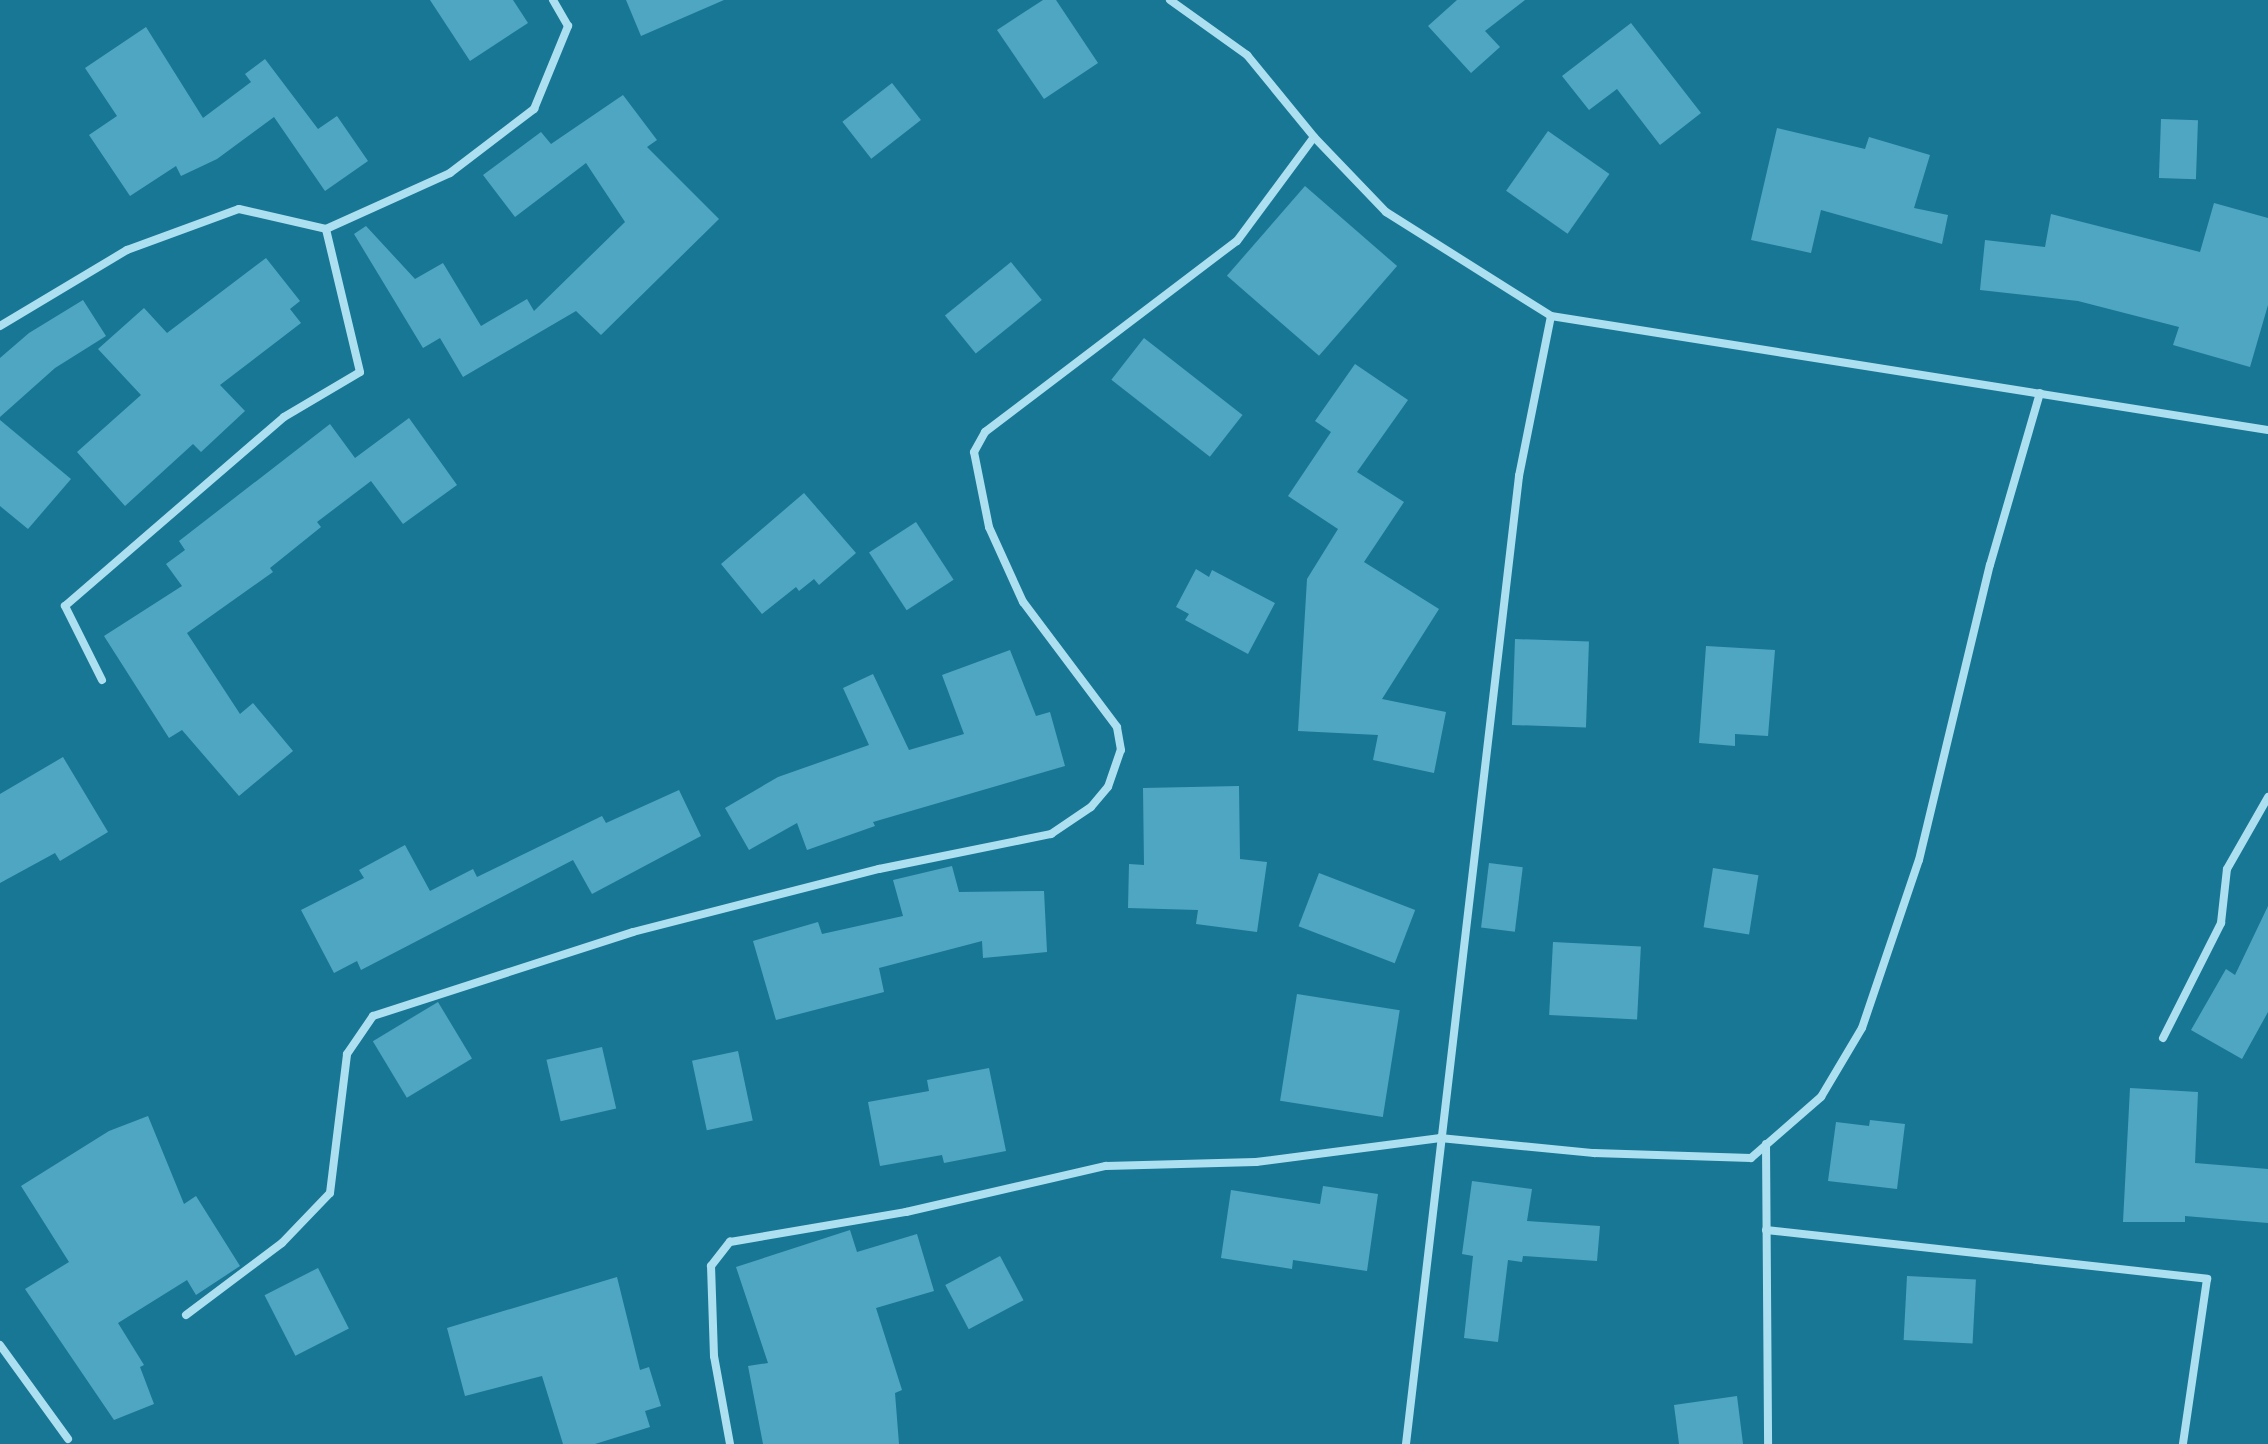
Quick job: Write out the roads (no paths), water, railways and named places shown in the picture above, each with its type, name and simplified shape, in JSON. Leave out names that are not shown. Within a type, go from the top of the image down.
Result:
[{"type":"street","points":[[0,326],[127,250],[239,209],[326,229],[450,173],[534,109],[568,26],[553,0]]},
{"type":"street","points":[[1170,0],[1247,55],[1314,137],[1386,212],[1551,316],[2268,430]]},
{"type":"street","points":[[186,1315],[282,1243],[330,1193],[347,1054],[373,1016],[633,932],[879,869],[1051,834],[1091,807],[1108,787],[1121,750],[1117,727],[1023,602],[989,527],[974,452],[985,432],[1237,241],[1314,137]]},
{"type":"street","points":[[102,680],[65,606],[284,417],[360,372],[326,229]]},
{"type":"street","points":[[1406,1444],[1519,476],[1551,316]]},
{"type":"street","points":[[730,1444],[714,1356],[711,1266],[730,1242],[906,1212],[1106,1166],[1256,1162],[1440,1138],[1594,1153],[1751,1158],[1821,1097],[1862,1028],[1919,860],[1986,580],[2040,393]]},
{"type":"street","points":[[2163,1038],[2221,923],[2227,869],[2268,797]]},
{"type":"street","points":[[1766,1144],[1768,1444]]},
{"type":"street","points":[[1766,1230],[2207,1279],[2183,1444]]},
{"type":"street","points":[[0,1345],[68,1439]]}]
